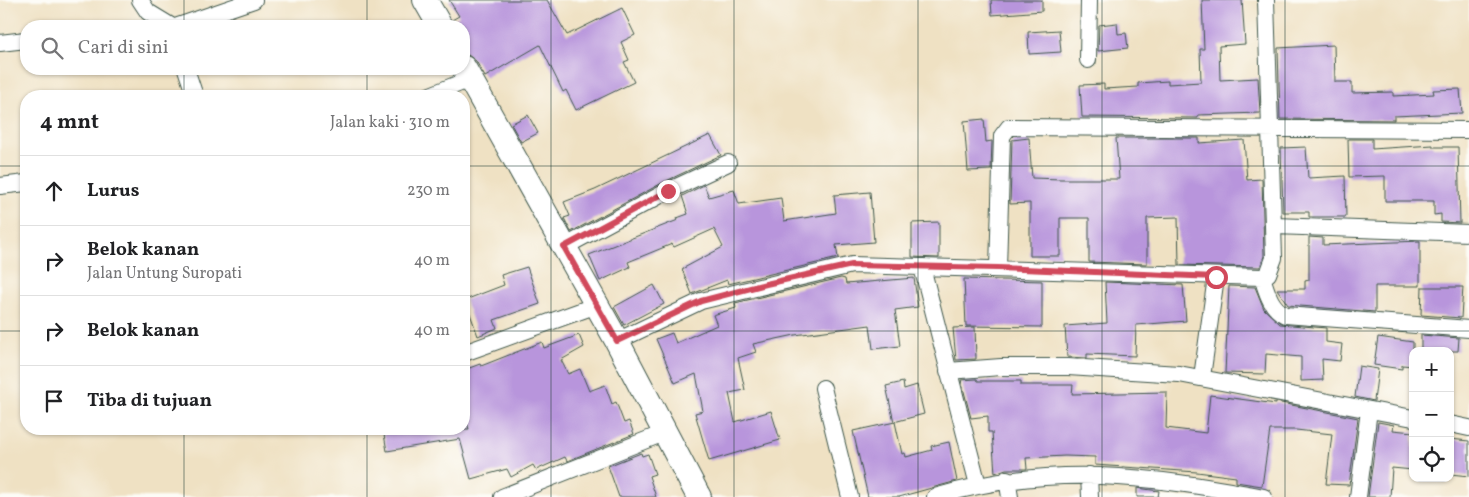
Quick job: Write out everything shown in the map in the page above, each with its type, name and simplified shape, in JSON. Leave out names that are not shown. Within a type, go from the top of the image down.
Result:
[{"type":"main road","points":[[425,0],[437,20]]},
{"type":"main road","points":[[468,75],[617,341],[699,497]]},
{"type":"street","points":[[140,0],[148,12],[161,20]]},
{"type":"street","points":[[196,20],[254,0]]},
{"type":"street","points":[[1088,60],[1089,0]]},
{"type":"street","points":[[617,341],[701,301],[852,265],[998,268],[1216,277],[1262,277],[1268,274],[1274,258],[1275,226],[1266,0]]},
{"type":"street","points":[[0,43],[20,41]]},
{"type":"street","points":[[188,75],[193,90]]},
{"type":"street","points":[[439,90],[465,75]]},
{"type":"street","points":[[998,268],[1002,136],[1009,127],[1469,130]]},
{"type":"street","points":[[564,247],[668,191],[728,163]]},
{"type":"street","points":[[0,186],[20,184]]},
{"type":"street","points":[[1275,226],[1469,233]]},
{"type":"street","points":[[922,267],[978,485]]},
{"type":"street","points":[[1202,377],[1216,277]]},
{"type":"street","points":[[1262,277],[1272,303],[1277,311],[1285,314],[1469,329]]},
{"type":"street","points":[[470,351],[597,305]]},
{"type":"street","points":[[948,371],[1001,367],[1068,367],[1202,377],[1409,417]]},
{"type":"street","points":[[823,388],[850,497]]},
{"type":"street","points":[[1358,497],[1369,410]]},
{"type":"street","points":[[1454,425],[1469,428]]},
{"type":"street","points":[[502,497],[664,433]]},
{"type":"street","points":[[934,497],[1007,479],[1089,475],[1115,475],[1173,481],[1264,497]]},
{"type":"street","points":[[1089,475],[1090,497]]},
{"type":"street","points":[[1007,479],[1010,497]]},
{"type":"building","points":[[449,0],[547,0],[567,35],[622,8],[635,35],[621,42],[629,60],[624,62],[634,82],[576,110],[566,90],[563,92],[540,45],[485,77],[476,61],[470,56],[470,20],[452,20],[459,16]]},
{"type":"building","points":[[991,0],[1042,0],[1042,11],[992,15]]},
{"type":"building","points":[[1202,0],[1242,0],[1245,44],[1219,46],[1220,80],[1258,78],[1260,113],[1198,115],[1198,118],[1082,117],[1080,85],[1104,84],[1104,89],[1138,87],[1138,83],[1168,81],[1168,84],[1201,82],[1200,49],[1204,49]]},
{"type":"building","points":[[1117,23],[1118,34],[1126,33],[1128,48],[1098,51],[1099,25]]},
{"type":"building","points":[[1059,30],[1061,52],[1029,54],[1028,32]]},
{"type":"building","points":[[1334,45],[1335,82],[1352,82],[1352,93],[1393,92],[1393,96],[1434,94],[1433,90],[1460,89],[1462,113],[1394,116],[1394,120],[1280,119],[1278,48]]},
{"type":"building","points":[[528,115],[538,133],[521,142],[511,124]]},
{"type":"building","points":[[984,119],[986,142],[992,141],[991,170],[968,171],[964,121]]},
{"type":"building","points":[[710,135],[721,155],[664,182],[571,232],[564,218],[570,216],[564,202],[595,190]]},
{"type":"building","points":[[1029,138],[1032,178],[1061,179],[1119,179],[1116,138],[1199,138],[1199,143],[1244,140],[1247,180],[1262,179],[1264,256],[1260,267],[1179,265],[1178,217],[1147,218],[1147,264],[1089,262],[1089,218],[1060,218],[1060,256],[1030,256],[1030,203],[1010,204],[1012,140]]},
{"type":"building","points":[[1348,139],[1372,139],[1372,149],[1433,145],[1433,147],[1458,147],[1460,223],[1441,222],[1441,214],[1434,215],[1434,201],[1385,201],[1385,176],[1349,177]]},
{"type":"building","points":[[1306,147],[1308,178],[1345,176],[1346,217],[1309,217],[1309,212],[1283,212],[1281,148]]},
{"type":"building","points":[[704,185],[709,197],[734,190],[739,204],[781,198],[784,221],[836,213],[834,195],[870,192],[874,242],[836,245],[838,258],[728,284],[727,280],[692,294],[682,269],[723,247],[714,229],[674,247],[672,244],[628,262],[630,267],[600,281],[589,255],[678,220],[677,218],[688,214],[682,196]]},
{"type":"building","points":[[939,222],[939,258],[912,257],[912,223]]},
{"type":"building","points":[[1309,237],[1323,238],[1323,245],[1420,241],[1420,286],[1375,286],[1375,312],[1288,305],[1277,289],[1305,289],[1305,281],[1309,280]]},
{"type":"building","points":[[527,267],[540,304],[494,320],[497,328],[478,336],[470,314],[470,298],[504,285],[501,275]]},
{"type":"building","points":[[841,278],[845,279],[846,284],[914,278],[918,307],[895,310],[900,346],[873,349],[870,325],[795,335],[753,344],[756,352],[738,358],[745,390],[729,393],[735,422],[771,411],[780,440],[709,461],[695,413],[703,411],[696,374],[675,383],[656,339],[672,333],[676,343],[717,325],[713,315],[736,308],[735,303]]},
{"type":"building","points":[[964,279],[1042,281],[1042,327],[966,326]]},
{"type":"building","points":[[1105,282],[1183,285],[1186,321],[1136,325],[1135,356],[1087,354],[1087,358],[1067,357],[1065,326],[1107,323]]},
{"type":"building","points":[[654,285],[664,304],[624,325],[614,307]]},
{"type":"building","points":[[1229,286],[1255,287],[1264,309],[1280,324],[1326,328],[1326,342],[1342,344],[1340,361],[1322,359],[1323,380],[1301,381],[1301,357],[1266,354],[1265,374],[1225,373]]},
{"type":"building","points":[[1422,287],[1463,287],[1461,318],[1421,315]]},
{"type":"building","points":[[975,327],[976,359],[956,360],[953,328]]},
{"type":"building","points":[[579,335],[584,347],[561,360],[568,374],[580,369],[589,391],[605,385],[612,404],[616,402],[624,423],[629,421],[634,434],[567,461],[565,457],[536,470],[533,465],[511,477],[507,469],[471,479],[460,439],[387,451],[384,435],[470,435],[470,368],[480,364],[481,366],[542,342],[544,348]]},
{"type":"building","points":[[1421,335],[1459,338],[1458,351],[1454,351],[1454,347],[1421,347]]},
{"type":"building","points":[[1378,337],[1413,342],[1413,347],[1409,347],[1409,366],[1402,365],[1402,369],[1374,365]]},
{"type":"building","points":[[1359,366],[1378,369],[1374,401],[1355,397]]},
{"type":"building","points":[[977,379],[978,381],[1021,381],[1021,385],[1073,385],[1072,394],[1167,392],[1166,428],[1206,433],[1210,395],[1276,404],[1276,402],[1358,418],[1349,485],[1326,484],[1332,434],[1296,430],[1270,430],[1262,486],[1236,482],[1236,477],[1197,472],[1095,465],[1095,457],[1026,458],[1027,469],[1006,469],[995,473],[992,432],[988,432],[988,416],[971,418],[961,380]]},
{"type":"building","points":[[903,382],[904,389],[917,385],[924,414],[894,422],[886,386]]},
{"type":"building","points":[[895,422],[902,454],[905,453],[906,457],[932,450],[931,446],[949,442],[957,481],[899,497],[868,497],[853,431]]},
{"type":"building","points":[[1378,422],[1394,425],[1393,430],[1409,432],[1409,470],[1392,468],[1390,497],[1368,497]]},
{"type":"building","points":[[1454,439],[1469,441],[1469,476],[1454,474]]},
{"type":"building","points":[[641,453],[642,456],[648,454],[655,474],[649,476],[656,497],[619,497],[608,466]]},
{"type":"building","points":[[1137,488],[1159,491],[1158,497],[1137,497]]},
{"type":"route","points":[[668,191],[564,247],[617,341],[701,301],[852,265],[998,268],[1216,277]]}]
